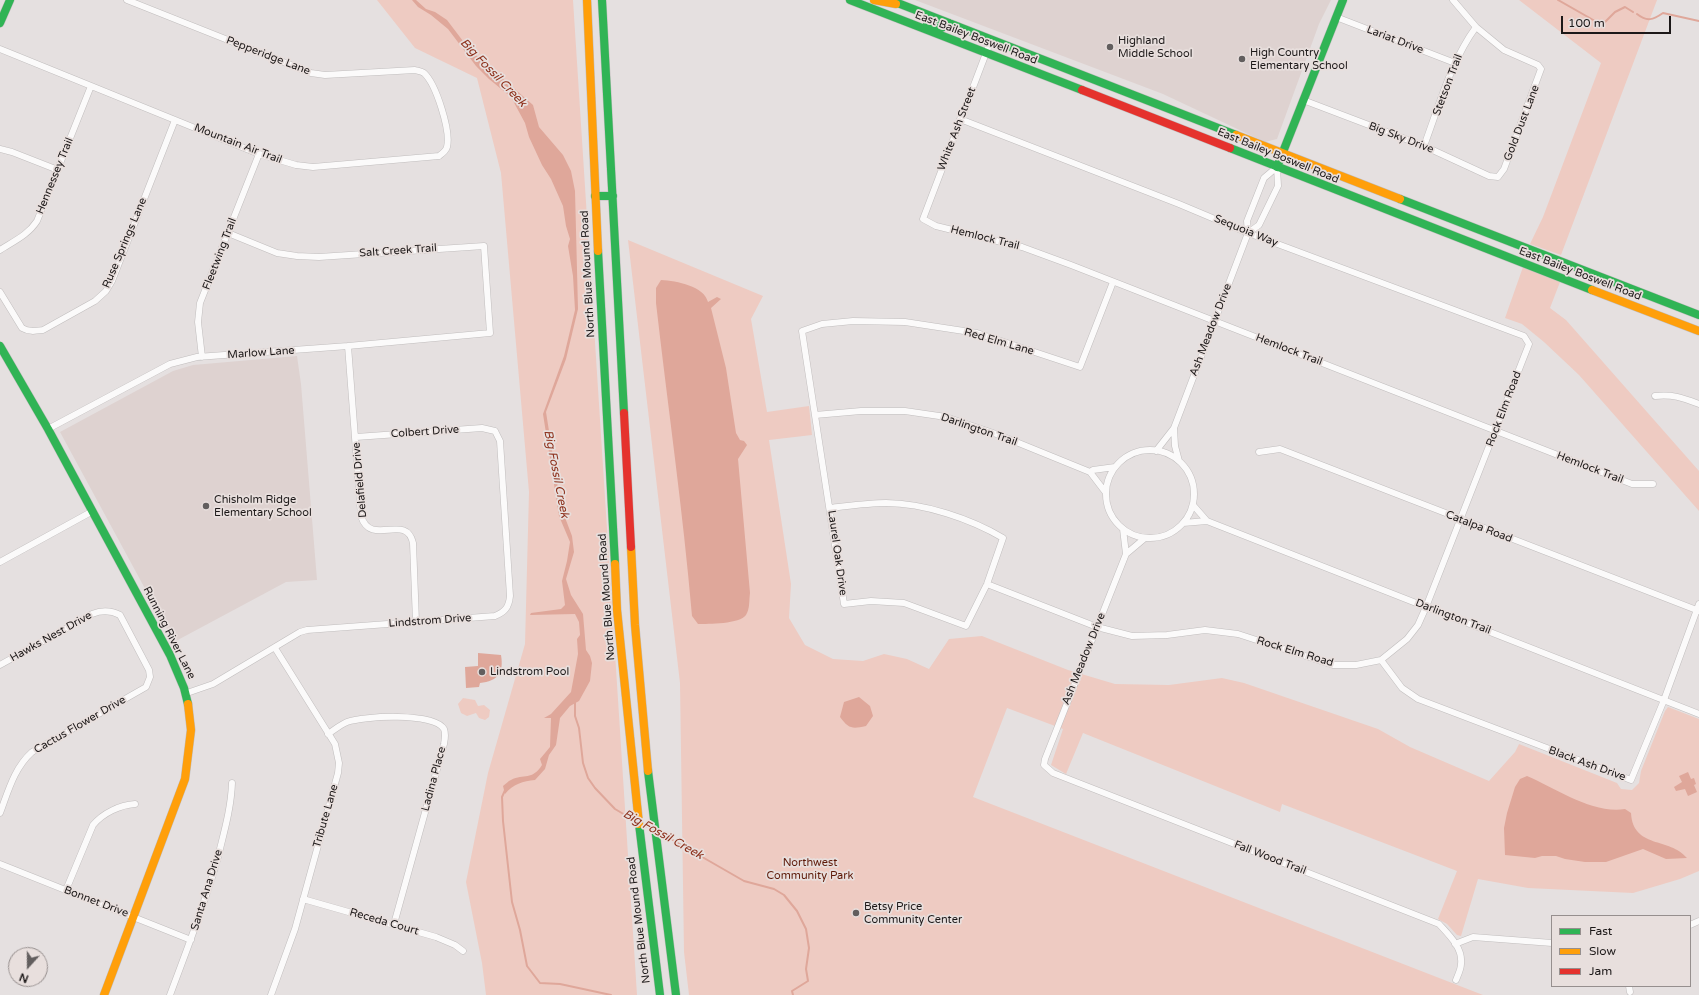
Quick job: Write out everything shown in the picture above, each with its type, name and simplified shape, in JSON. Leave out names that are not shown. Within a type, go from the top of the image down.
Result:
[{"type":"main road","points":[[0,23],[10,0]]},
{"type":"main road","name":"North Blue Mound Road","points":[[587,0],[596,219],[617,610],[641,842],[660,995]]},
{"type":"main road","points":[[602,0],[634,617],[645,748],[676,995]]},
{"type":"main road","name":"East Bailey Boswell Road","points":[[850,0],[1103,98],[1514,261],[1699,331]]},
{"type":"main road","points":[[874,0],[901,4]]},
{"type":"main road","name":"East Bailey Boswell Road","points":[[890,0],[1699,315]]},
{"type":"main road","points":[[1277,167],[1343,0]]},
{"type":"main road","points":[[898,19],[908,18],[939,29],[944,28],[949,23]]},
{"type":"main road","points":[[1103,98],[1108,85]]},
{"type":"main road","points":[[1146,115],[1151,102]]},
{"type":"main road","name":"North Blue Mound Road","points":[[595,196],[613,196]]},
{"type":"main road","name":"Running River Lane","points":[[0,346],[48,429],[170,655],[187,693],[192,726],[191,749],[185,780],[104,995]]},
{"type":"street","name":"Pepperidge Lane","points":[[127,0],[311,73],[325,75],[415,70],[423,72],[428,78],[443,109]]},
{"type":"street","points":[[1453,0],[1476,27]]},
{"type":"street","name":"Lariat Drive","points":[[1336,17],[1455,63]]},
{"type":"street","name":"Stetson Trail","points":[[1424,146],[1455,63],[1466,40],[1476,27]]},
{"type":"street","name":"Gold Dust Lane","points":[[1476,27],[1504,50],[1540,67],[1541,72],[1504,169],[1498,176]]},
{"type":"street","name":"White Ash Street","points":[[923,218],[991,40]]},
{"type":"street","name":"Mountain Air Trail","points":[[0,49],[259,154],[296,166],[313,167],[440,156],[446,152],[448,145],[443,109]]},
{"type":"street","name":"Hennessey Trail","points":[[0,250],[31,230],[37,221],[91,86]]},
{"type":"street","name":"Big Sky Drive","points":[[1303,100],[1424,146],[1489,176],[1498,176]]},
{"type":"street","name":"Sequoia Way","points":[[960,119],[1179,204],[1248,233],[1524,336],[1529,344]]},
{"type":"street","name":"Ruse Springs Lane","points":[[0,292],[22,328],[28,331],[34,331],[43,330],[95,301],[106,292],[112,281],[175,120]]},
{"type":"street","points":[[0,149],[12,152],[58,170]]},
{"type":"street","name":"Fleetwing Trail","points":[[202,357],[198,322],[200,303],[259,154]]},
{"type":"street","name":"Ash Meadow Drive","points":[[1156,451],[1174,428],[1248,233],[1247,221],[1264,178],[1277,167]]},
{"type":"street","name":"Ash Meadow Drive","points":[[1248,233],[1258,225],[1278,186],[1277,167]]},
{"type":"street","name":"Hemlock Trail","points":[[923,218],[936,226],[1022,247],[1632,484],[1652,484]]},
{"type":"street","name":"Salt Creek Trail","points":[[228,233],[277,253],[297,256],[319,257],[484,246],[490,333]]},
{"type":"street","name":"Red Elm Lane","points":[[802,331],[822,324],[853,321],[905,322],[976,333],[1080,367],[1113,282]]},
{"type":"street","name":"Laurel Oak Drive","points":[[802,331],[844,604],[871,601],[904,603],[966,626],[987,584]]},
{"type":"street","name":"Marlow Lane","points":[[48,429],[170,364],[202,357],[490,333]]},
{"type":"street","name":"Rock Elm Road","points":[[987,584],[1097,627],[1132,636],[1167,635],[1205,630],[1238,634],[1333,665],[1356,665],[1381,660],[1407,639],[1418,625],[1461,520],[1529,344]]},
{"type":"street","name":"Delafield Drive","points":[[348,346],[361,516],[368,528],[375,530],[401,529],[412,535],[414,543],[416,622]]},
{"type":"street","points":[[1655,396],[1668,395],[1681,397],[1699,404]]},
{"type":"street","name":"Darlington Trail","points":[[815,415],[861,411],[905,411],[946,417],[999,435],[1090,472]]},
{"type":"street","name":"Colbert Drive","points":[[356,437],[482,428],[494,431]]},
{"type":"street","name":"Ash Meadow Drive","points":[[1174,428],[1175,446],[1179,461]]},
{"type":"street","name":"Lindstrom Drive","points":[[187,693],[213,684],[276,648],[300,632],[308,630],[496,616],[502,613],[509,603],[510,596],[500,441],[494,431]]},
{"type":"street","name":"Catalpa Road","points":[[1259,452],[1280,449],[1461,520],[1698,608]]},
{"type":"street","points":[[1144,451],[1166,453],[1179,461],[1187,470],[1192,481],[1194,493],[1193,504],[1189,515],[1183,523],[1166,535],[1156,538],[1145,538],[1133,535],[1123,529],[1113,519],[1107,507],[1106,493],[1109,479],[1115,467],[1134,453],[1144,451]]},
{"type":"street","points":[[1106,493],[1090,472],[1093,470],[1115,467]]},
{"type":"street","points":[[830,508],[886,503],[926,508],[968,522],[999,536],[1003,538],[987,584]]},
{"type":"street","name":"Darlington Trail","points":[[1193,504],[1207,521]]},
{"type":"street","points":[[0,562],[92,512]]},
{"type":"street","name":"Darlington Trail","points":[[1183,523],[1207,521],[1699,714]]},
{"type":"street","name":"Ash Meadow Drive","points":[[1123,529],[1126,554]]},
{"type":"street","name":"Ash Meadow Drive","points":[[1044,764],[1126,554],[1145,538]]},
{"type":"street","name":"Black Ash Drive","points":[[1381,660],[1402,688],[1418,699],[1630,780],[1664,700],[1698,608]]},
{"type":"street","name":"Hawks Nest Drive","points":[[0,665],[99,611],[107,610],[120,615],[135,642]]},
{"type":"street","name":"Cactus Flower Drive","points":[[0,814],[18,768],[24,759],[32,752],[146,687],[150,676],[149,670],[135,642]]},
{"type":"street","name":"Tribute Lane","points":[[271,995],[295,929],[338,773],[339,763],[335,744],[276,648]]},
{"type":"street","name":"Ladina Place","points":[[328,734],[346,722],[403,716],[429,719],[438,722],[446,735],[394,924]]},
{"type":"street","name":"Fall Wood Trail","points":[[1044,764],[1053,773],[1439,924],[1452,937],[1460,952],[1461,964],[1456,980]]},
{"type":"street","name":"Santa Ana Drive","points":[[170,995],[204,904],[229,816],[232,783]]},
{"type":"street","points":[[66,890],[93,825],[98,818],[126,804],[135,804]]},
{"type":"street","name":"Bonnet Drive","points":[[0,864],[191,940]]},
{"type":"street","name":"Receda Court","points":[[303,899],[394,924],[445,940],[463,951]]},
{"type":"street","points":[[1455,944],[1473,937],[1551,943]]},
{"type":"shaded area","points":[[915,0],[1331,0],[1319,24],[1277,139],[1265,142],[1163,94]]},
{"type":"shaded area","name":"Chisholm Ridge Elementary School","points":[[297,356],[301,384],[317,580],[286,582],[174,642],[60,432],[173,371],[193,365]]},
{"type":"green space","points":[[377,0],[573,0],[637,995],[486,995],[482,963],[466,882],[488,773],[525,644],[529,492],[501,173],[477,78],[415,48]]},
{"type":"green space","points":[[1519,0],[1657,0],[1561,255],[1530,244],[1543,217],[1601,63]]},
{"type":"green space","name":"Northwest Community Park","points":[[628,240],[763,296],[751,319],[767,412],[809,406],[812,435],[769,440],[791,584],[789,618],[805,645],[833,659],[863,661],[884,654],[907,659],[929,669],[949,639],[982,636],[1068,670],[1115,684],[1169,685],[1222,678],[1244,683],[1378,729],[1410,747],[1489,781],[1515,752],[1519,744],[1617,783],[1621,789],[1632,790],[1639,783],[1641,771],[1665,711],[1668,707],[1699,719],[1699,871],[1680,879],[1633,893],[1528,888],[1478,879],[1461,936],[1457,935],[1447,924],[1438,919],[1457,871],[1282,804],[1280,812],[1083,733],[1066,774],[1051,765],[1063,729],[1007,708],[973,797],[1483,995],[689,995],[684,952],[680,683]]},
{"type":"green space","points":[[1523,267],[1560,282],[1550,308],[1566,320],[1699,471],[1699,511],[1579,375],[1544,342],[1522,324],[1505,318]]},
{"type":"green space","points":[[463,698],[475,700],[478,706],[484,705],[490,710],[489,717],[485,720],[479,718],[476,713],[467,716],[461,713],[458,704]]},
{"type":"water","points":[[412,0],[416,0],[426,9],[435,12],[447,20],[469,49],[533,105],[539,127],[563,155],[571,171],[575,191],[578,309],[566,359],[546,412],[561,507],[572,536],[574,552],[566,579],[571,595],[583,614],[586,650],[592,663],[590,681],[579,701],[570,706],[560,718],[556,745],[549,755],[545,769],[535,780],[518,784],[505,794],[503,786],[510,780],[531,775],[535,773],[542,765],[540,759],[550,747],[551,718],[544,718],[551,714],[571,692],[578,654],[577,639],[580,635],[579,622],[575,614],[530,615],[531,613],[561,609],[565,605],[562,581],[570,542],[559,516],[543,414],[564,356],[575,310],[573,276],[568,246],[570,239],[566,226],[563,206],[529,137],[525,123],[511,97],[476,66],[448,29],[431,15],[418,7]]},
{"type":"water","points":[[661,280],[682,283],[696,288],[708,302],[717,297],[721,299],[711,308],[726,368],[736,433],[740,440],[744,441],[747,445],[738,459],[750,593],[746,615],[743,618],[731,622],[698,624],[692,616],[680,499],[656,303],[656,288]]},
{"type":"water","name":"Lindstrom Pool","points":[[478,653],[501,655],[502,667],[495,678],[480,683],[479,687],[466,688],[465,667],[478,666]]},
{"type":"water","points":[[859,697],[870,706],[873,716],[866,726],[854,728],[848,726],[840,717],[844,702]]},
{"type":"water","points":[[1688,772],[1691,779],[1694,778],[1696,784],[1694,785],[1697,792],[1688,796],[1685,789],[1676,791],[1674,787],[1682,782],[1679,776]]},
{"type":"water","points":[[1527,776],[1587,804],[1613,810],[1625,809],[1631,813],[1633,824],[1638,832],[1645,838],[1671,847],[1687,858],[1666,859],[1643,849],[1606,862],[1585,862],[1556,856],[1542,856],[1535,858],[1505,855],[1504,828],[1507,813],[1515,787],[1520,779]]},
{"type":"waterway","points":[[1558,0],[1602,25],[1615,12],[1625,7],[1633,12]]},
{"type":"waterway","points":[[1637,14],[1641,17],[1650,19],[1663,13],[1699,21]]},
{"type":"waterway","name":"Big Fossil Creek","points":[[575,700],[575,716],[579,728],[583,763],[588,778],[595,788],[615,809],[637,822]]},
{"type":"waterway","points":[[506,788],[502,797],[503,821],[512,902],[520,930],[527,966],[540,983],[560,984],[611,995]]},
{"type":"waterway","name":"Big Fossil Creek","points":[[641,824],[653,829]]},
{"type":"waterway","name":"Big Fossil Creek","points":[[657,831],[744,881],[774,889],[784,895],[797,911],[806,929],[809,948],[806,969],[808,981],[792,991],[793,995]]},
{"type":"traffic: fast","points":[[0,23],[10,0]]},
{"type":"traffic: fast","points":[[602,0],[624,413]]},
{"type":"traffic: fast","points":[[850,0],[1082,90]]},
{"type":"traffic: fast","points":[[890,0],[1236,135]]},
{"type":"traffic: fast","points":[[1277,167],[1343,0]]},
{"type":"traffic: fast","points":[[927,25],[941,28],[949,23]]},
{"type":"traffic: fast","points":[[1230,148],[1592,290]]},
{"type":"traffic: fast","points":[[595,196],[613,196]]},
{"type":"traffic: fast","points":[[1400,199],[1699,315]]},
{"type":"traffic: fast","points":[[598,251],[615,564]]},
{"type":"traffic: fast","points":[[0,346],[48,429],[170,655],[184,688],[188,704]]},
{"type":"traffic: fast","points":[[648,771],[676,995]]},
{"type":"traffic: fast","points":[[639,824],[660,995]]},
{"type":"traffic: slow","points":[[587,0],[598,251]]},
{"type":"traffic: slow","points":[[874,0],[896,4]]},
{"type":"traffic: slow","points":[[1236,135],[1400,199]]},
{"type":"traffic: slow","points":[[1592,290],[1699,331]]},
{"type":"traffic: slow","points":[[631,547],[635,625],[648,771]]},
{"type":"traffic: slow","points":[[615,564],[617,610],[639,824]]},
{"type":"traffic: slow","points":[[104,995],[185,779],[191,730],[188,704]]},
{"type":"traffic: jam","points":[[1082,90],[1230,148]]},
{"type":"traffic: jam","points":[[624,413],[631,547]]},
{"type":"place","name":"Highland Middle School","points":[[1110,47]]},
{"type":"place","name":"High Country Elementary School","points":[[1242,59]]},
{"type":"place","name":"Chisholm Ridge Elementary School","points":[[206,506]]},
{"type":"place","name":"Lindstrom Pool","points":[[482,672]]},
{"type":"place","name":"Betsy Price Community Center","points":[[856,913]]}]
